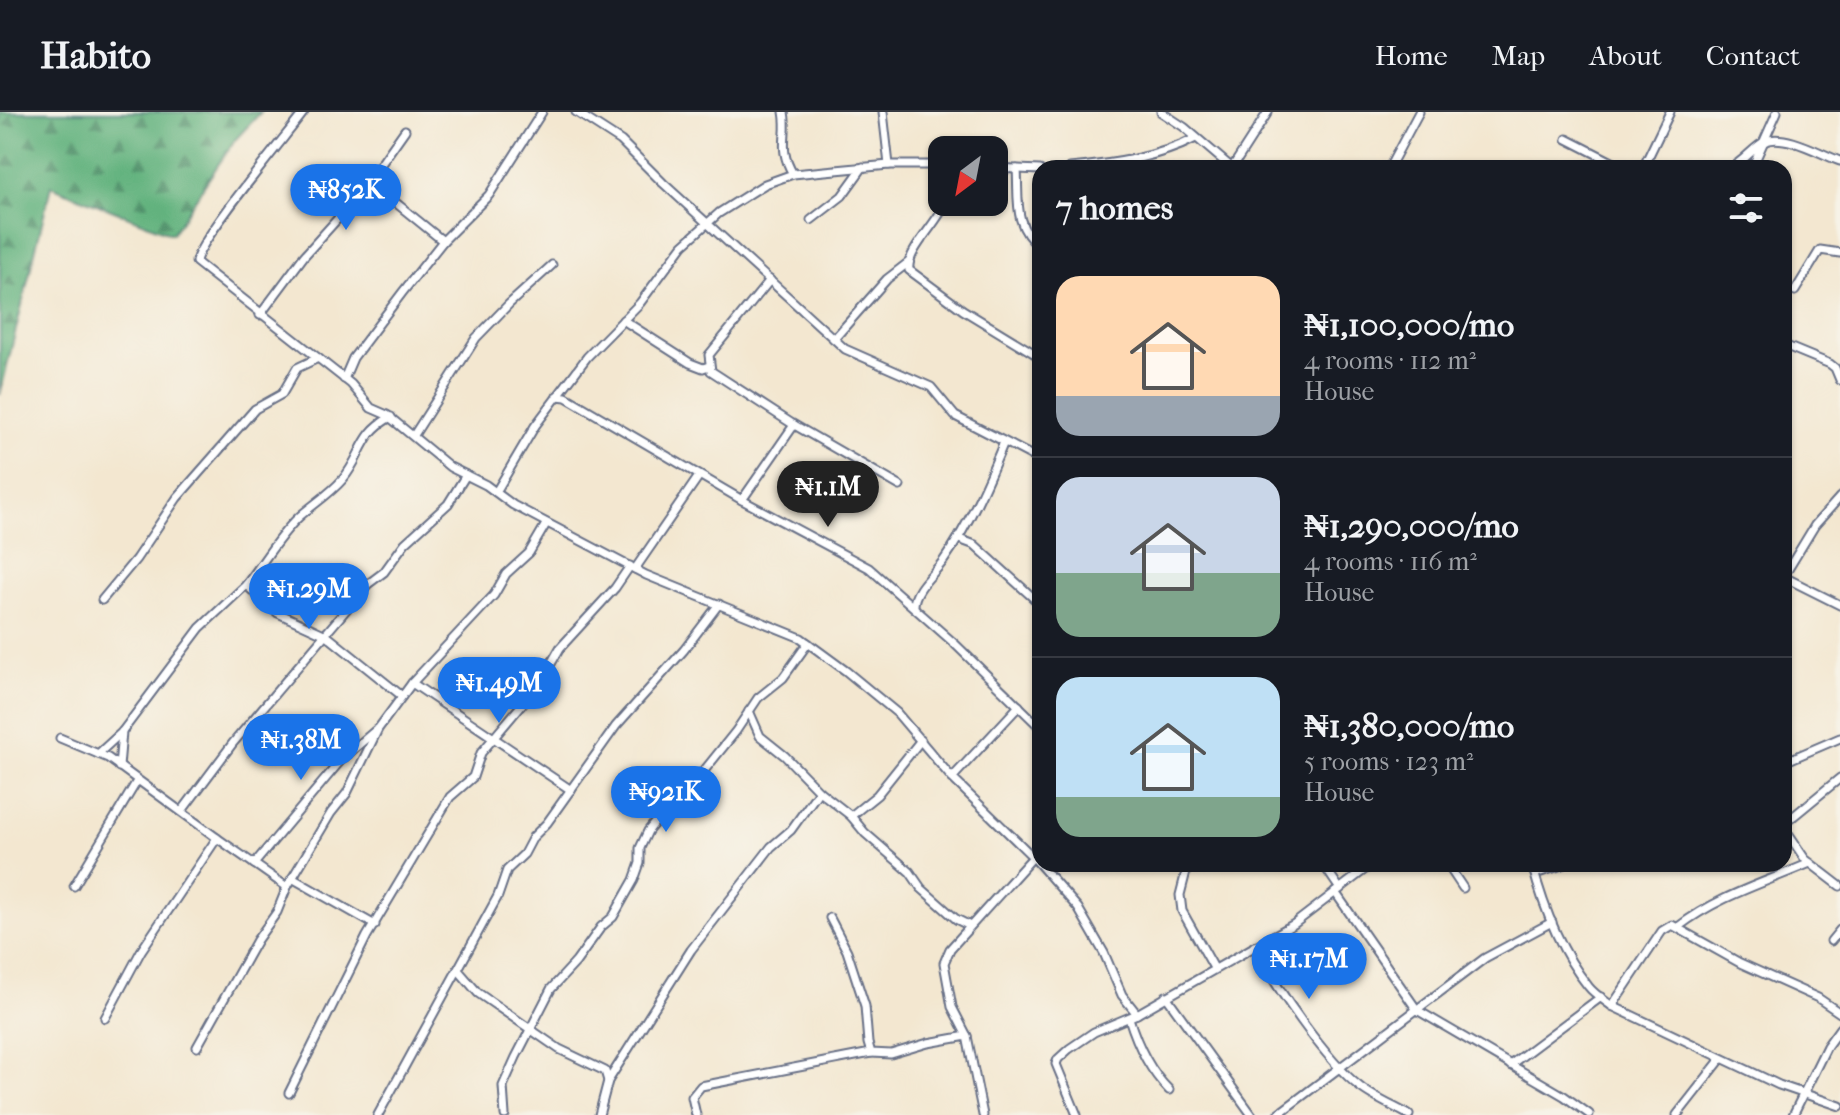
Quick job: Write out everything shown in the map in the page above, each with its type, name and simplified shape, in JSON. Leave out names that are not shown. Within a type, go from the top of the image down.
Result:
[{"type":"street","points":[[304,112],[196,254],[196,262],[344,379],[371,408],[391,417],[450,467],[546,524],[633,568],[808,643],[897,713],[952,778],[1032,856]]},
{"type":"street","points":[[344,379],[353,358],[443,241],[489,195],[542,112]]},
{"type":"street","points":[[576,112],[621,141],[845,349],[931,387],[955,416],[1032,456]]},
{"type":"street","points":[[784,112],[787,124],[785,161],[793,174]]},
{"type":"street","points":[[883,112],[889,165]]},
{"type":"street","points":[[1161,112],[1222,160]]},
{"type":"street","points":[[1237,160],[1268,112]]},
{"type":"street","points":[[1394,160],[1419,112]]},
{"type":"street","points":[[1647,160],[1670,112]]},
{"type":"street","points":[[1756,160],[1777,112]]},
{"type":"street","points":[[260,315],[304,256],[369,181],[405,130]]},
{"type":"street","points":[[1135,160],[1173,150],[1196,138]]},
{"type":"street","points":[[1567,139],[1608,160]]},
{"type":"street","points":[[1744,160],[1764,141],[1790,140],[1840,161]]},
{"type":"street","points":[[496,492],[535,426],[557,396],[565,393],[587,357],[648,293],[677,252],[706,222],[765,184],[793,174],[889,165],[928,165]]},
{"type":"street","points":[[811,220],[842,196],[863,167]]},
{"type":"street","points":[[1008,169],[1032,170]]},
{"type":"street","points":[[1017,169],[1022,228],[1032,241]]},
{"type":"street","points":[[369,181],[443,241]]},
{"type":"street","points":[[834,339],[887,279],[909,262],[939,216]]},
{"type":"street","points":[[1795,291],[1820,250],[1840,253]]},
{"type":"street","points":[[909,262],[909,270],[916,278],[1032,353]]},
{"type":"street","points":[[414,435],[476,338],[552,265]]},
{"type":"street","points":[[770,280],[714,347],[709,355],[709,366],[718,377],[794,425],[900,486]]},
{"type":"street","points":[[623,320],[690,363],[703,368],[709,366]]},
{"type":"street","points":[[1792,348],[1830,364],[1840,380]]},
{"type":"street","points":[[102,600],[136,559],[177,498],[255,409],[282,394],[297,368],[318,358]]},
{"type":"street","points":[[565,393],[699,476],[859,562],[911,601],[1032,719]]},
{"type":"street","points":[[98,754],[122,732],[200,628],[246,585],[299,517],[344,478],[369,432],[391,417]]},
{"type":"street","points":[[742,500],[794,425]]},
{"type":"street","points":[[911,601],[959,539],[1004,442]]},
{"type":"street","points":[[182,811],[233,743],[368,584],[384,572],[405,543],[448,504],[466,475]]},
{"type":"street","points":[[289,1093],[356,956],[450,797],[473,777],[481,753],[540,683],[560,648],[633,568],[699,476]]},
{"type":"street","points":[[1792,563],[1815,525],[1839,500]]},
{"type":"street","points":[[197,1047],[257,940],[277,912],[292,878],[331,813],[347,793],[378,729],[412,683],[494,595],[506,574],[529,553],[546,524]]},
{"type":"street","points":[[959,539],[975,545],[1032,597]]},
{"type":"street","points":[[1792,580],[1840,605]]},
{"type":"street","points":[[246,585],[278,613],[326,635],[402,696]]},
{"type":"street","points":[[378,1115],[501,892],[507,870],[524,854],[533,837],[547,823],[616,726],[684,650],[719,604]]},
{"type":"street","points":[[505,1115],[503,1086],[531,1028],[551,989],[576,962],[601,927],[613,917],[634,880],[640,863],[640,848],[648,831],[677,795],[695,782],[758,698],[783,678],[808,643]]},
{"type":"street","points":[[412,683],[571,790]]},
{"type":"street","points":[[952,778],[1019,706]]},
{"type":"street","points":[[749,711],[760,736],[851,816],[865,833],[910,872],[921,888],[956,919],[970,926]]},
{"type":"street","points":[[254,864],[342,759],[378,729]]},
{"type":"street","points":[[119,767],[122,732]]},
{"type":"street","points":[[60,738],[98,754],[119,767],[287,887]]},
{"type":"street","points":[[1792,759],[1840,738]]},
{"type":"street","points":[[851,816],[877,795],[921,740]]},
{"type":"street","points":[[1792,819],[1840,778]]},
{"type":"street","points":[[74,886],[137,781]]},
{"type":"street","points":[[599,1115],[608,1081],[691,950],[771,847],[791,830],[819,791]]},
{"type":"street","points":[[1792,837],[1810,863],[1840,886]]},
{"type":"street","points":[[105,1018],[141,951],[217,838]]},
{"type":"street","points":[[983,1115],[970,1064],[967,1036],[952,1007],[944,963],[950,949],[1032,858]]},
{"type":"street","points":[[1792,870],[1810,863]]},
{"type":"street","points":[[1046,872],[1078,908],[1104,953],[1133,1016],[1135,1040],[1169,1090]]},
{"type":"street","points":[[1186,872],[1180,895],[1182,911],[1214,968]]},
{"type":"street","points":[[1327,872],[1417,1010],[1564,1096],[1589,1114]]},
{"type":"street","points":[[1077,1115],[1056,1064],[1058,1059],[1094,1032],[1133,1016],[1294,924],[1361,872]]},
{"type":"street","points":[[1452,872],[1463,888]]},
{"type":"street","points":[[1541,872],[1535,874],[1565,950],[1589,987],[1612,1006],[1721,1059],[1805,1095],[1840,1106]]},
{"type":"street","points":[[1678,927],[1733,893],[1787,872]]},
{"type":"street","points":[[292,878],[375,925]]},
{"type":"street","points":[[830,918],[847,951],[865,1006],[871,1053]]},
{"type":"street","points":[[1277,1115],[1485,958],[1552,922]]},
{"type":"street","points":[[1612,1006],[1662,931],[1672,925],[1740,963],[1793,985],[1840,1013]]},
{"type":"street","points":[[1831,941],[1840,930]]},
{"type":"street","points":[[1254,946],[1301,1018],[1340,1070],[1362,1089],[1409,1115]]},
{"type":"street","points":[[459,971],[478,993],[559,1049],[601,1069],[608,1081]]},
{"type":"street","points":[[1166,996],[1252,1115]]},
{"type":"street","points":[[1510,1065],[1601,997]]},
{"type":"street","points":[[1793,1115],[1827,1046],[1840,1028]]},
{"type":"street","points":[[696,1115],[692,1097],[701,1086],[871,1053],[891,1054],[967,1036]]},
{"type":"street","points":[[1677,1115],[1721,1059]]},
{"type":"green space","points":[[0,112],[261,112],[234,141],[172,234],[51,186],[0,395]]}]
